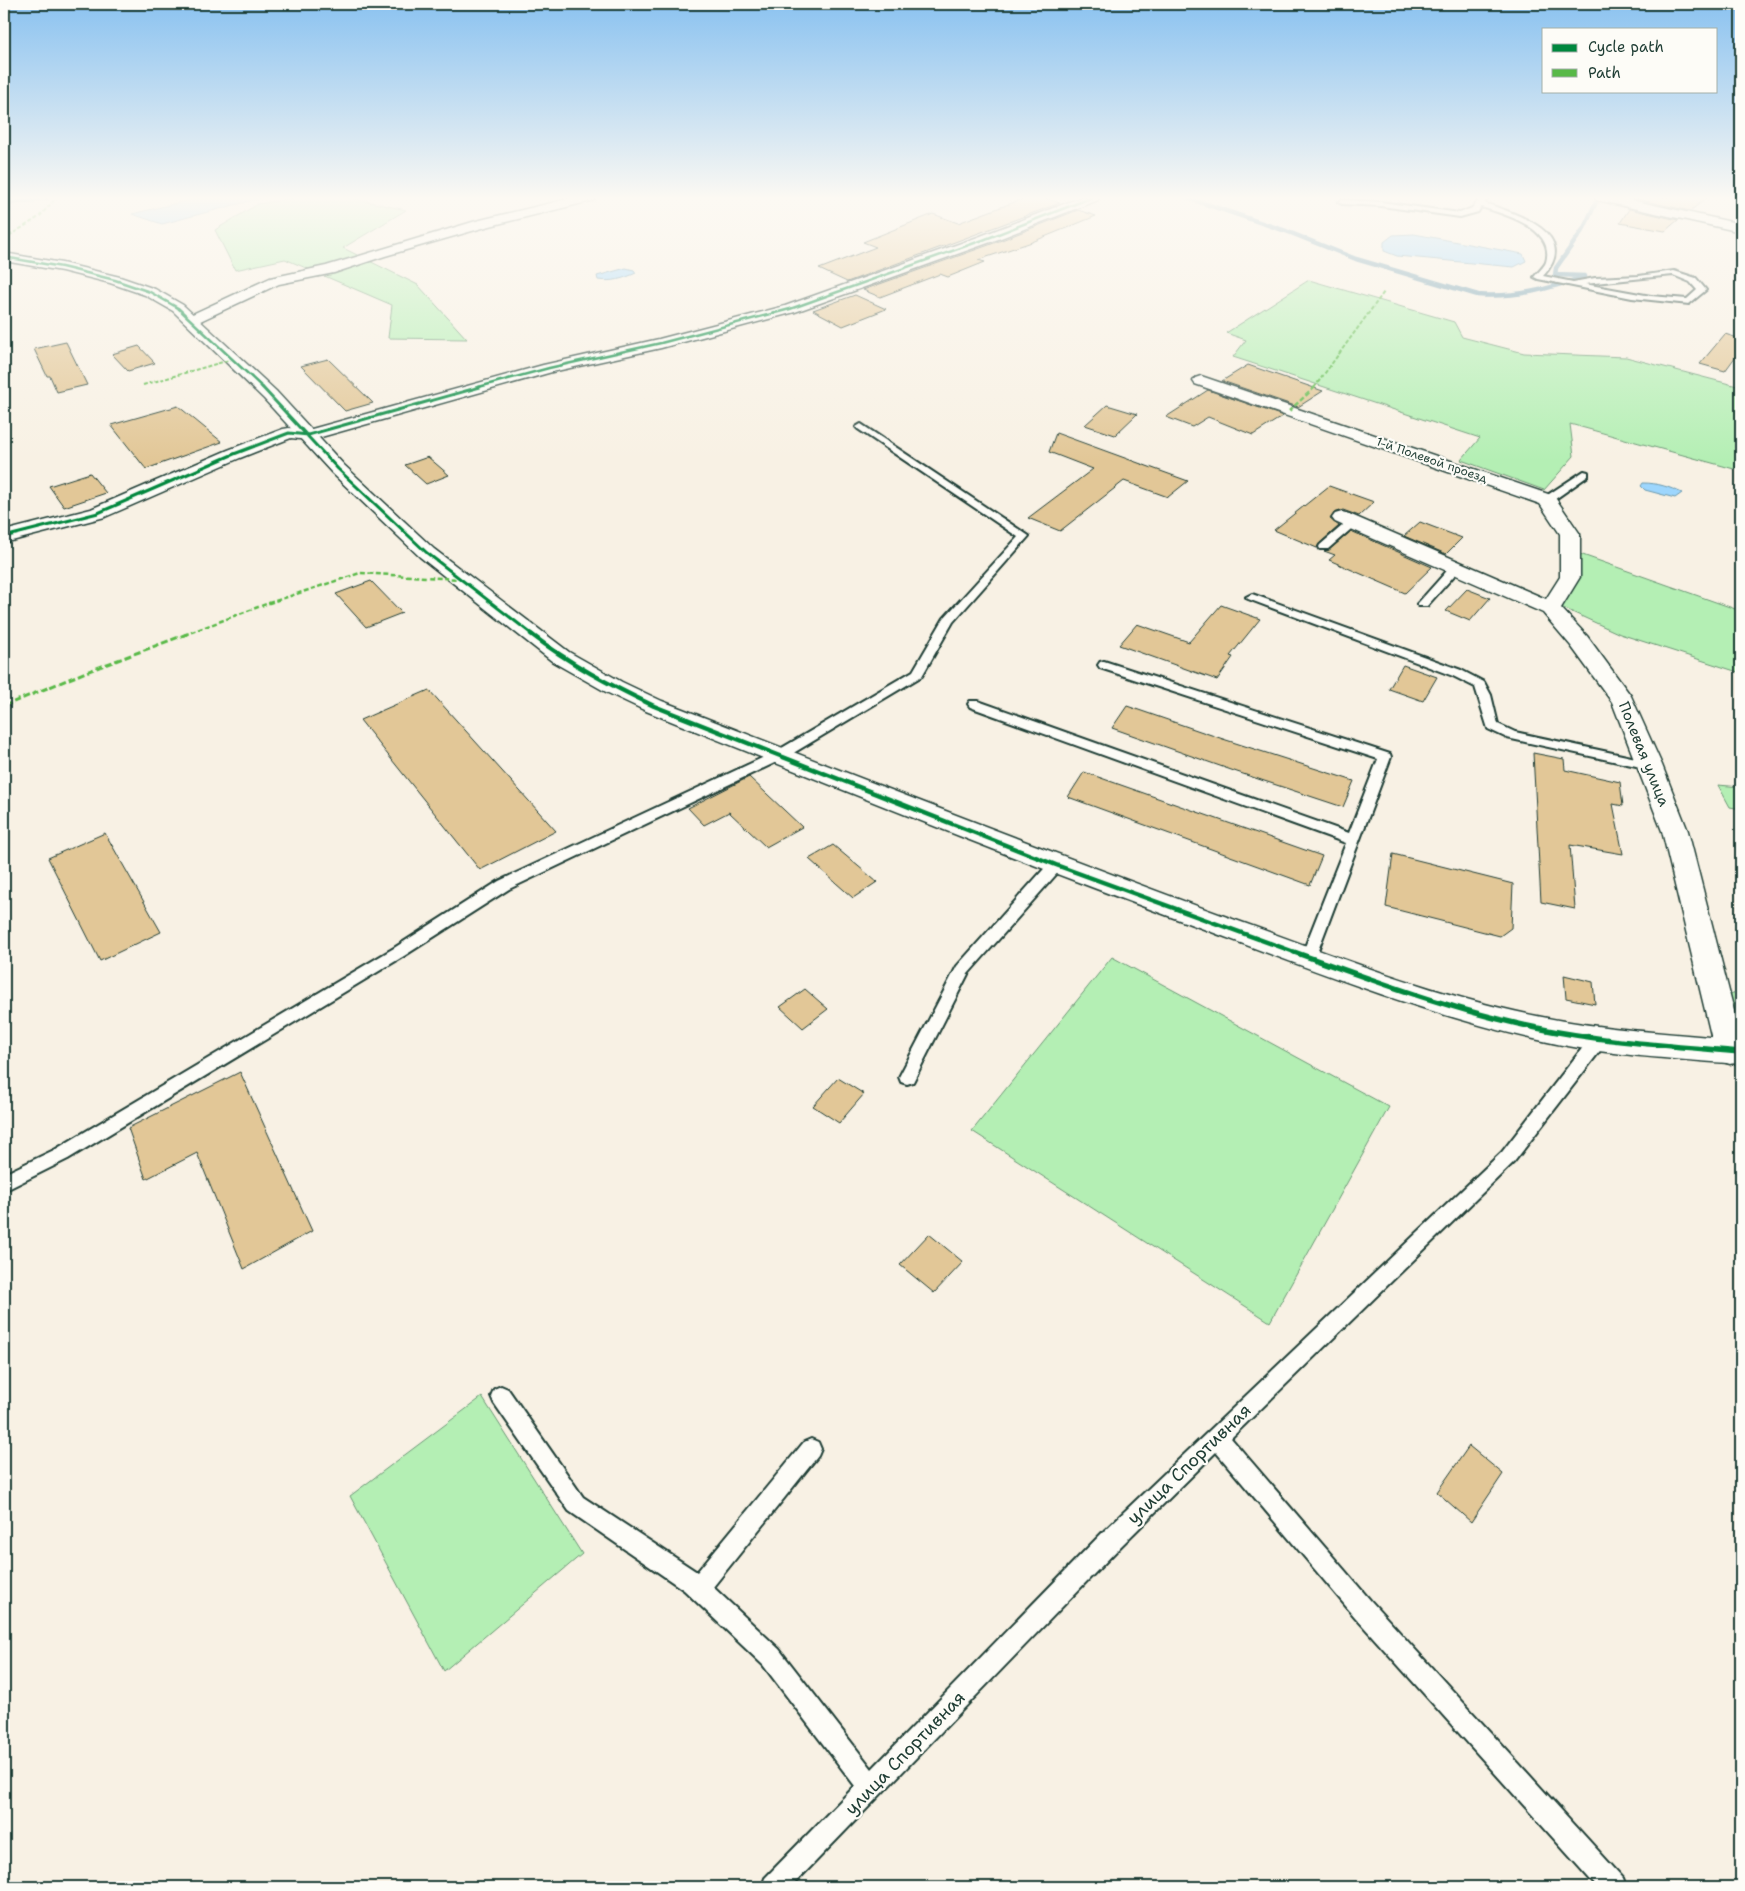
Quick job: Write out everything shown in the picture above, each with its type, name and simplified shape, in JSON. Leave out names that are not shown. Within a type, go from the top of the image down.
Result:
[{"type":"street","points":[[130,285],[165,300],[191,320],[270,395],[338,469],[427,553],[554,651],[596,677],[634,697],[675,716],[780,755],[1056,865],[1309,957],[1470,1012],[1536,1028],[1600,1038],[1736,1052]]},
{"type":"street","points":[[191,320],[267,285]]},
{"type":"street","points":[[4,537],[98,513],[234,454],[289,433],[308,435],[549,368],[688,336],[790,309],[856,285]]},
{"type":"street","name":"1-й Полевой проезд","points":[[1201,381],[1548,500]]},
{"type":"street","points":[[1548,500],[1570,534],[1570,577],[1550,609]]},
{"type":"street","name":"Полевая улица","points":[[1348,520],[1457,566],[1550,609],[1579,641],[1624,701],[1675,831],[1736,1052]]},
{"type":"lane","points":[[1580,285],[1658,301],[1689,302],[1702,290],[1698,285]]},
{"type":"lane","points":[[4,1183],[71,1149],[391,957],[504,885],[780,755],[918,673],[948,620],[1024,536],[861,427]]},
{"type":"lane","points":[[1548,500],[1584,474]]},
{"type":"lane","points":[[1324,547],[1348,520]]},
{"type":"lane","points":[[1423,604],[1457,566]]},
{"type":"lane","points":[[1252,597],[1457,673],[1480,686],[1485,695],[1492,726],[1512,735],[1650,765]]},
{"type":"lane","points":[[1104,665],[1384,757],[1309,957]]},
{"type":"lane","points":[[974,704],[1353,840]]},
{"type":"lane","points":[[907,1077],[962,970],[1056,865]]},
{"type":"lane","name":"улица Спортивная","points":[[774,1887],[1113,1538],[1508,1156],[1600,1038]]},
{"type":"lane","points":[[501,1396],[576,1504],[692,1582],[771,1657],[871,1787]]},
{"type":"lane","points":[[1217,1437],[1251,1479],[1361,1605],[1614,1887]]},
{"type":"lane","points":[[698,1588],[811,1449]]},
{"type":"green space","points":[[346,285],[418,285],[467,339],[388,338],[392,305]]},
{"type":"green space","points":[[1301,285],[1327,285],[1454,322],[1462,337],[1524,353],[1626,357],[1741,387],[1741,464],[1734,469],[1570,424],[1574,456],[1544,490],[1461,460],[1480,438],[1233,357],[1246,340],[1226,333]]},
{"type":"green space","points":[[1577,553],[1741,611],[1741,673],[1620,634],[1561,607]]},
{"type":"green space","points":[[1718,785],[1741,787],[1741,809],[1730,807]]},
{"type":"green space","points":[[1112,957],[1389,1107],[1270,1322],[972,1131]]},
{"type":"green space","points":[[1741,991],[1741,1022],[1734,1016],[1729,994]]},
{"type":"green space","points":[[482,1397],[582,1554],[444,1671],[350,1496]]},
{"type":"water","points":[[1643,483],[1663,486],[1682,493],[1675,498],[1645,490],[1641,486]]},
{"type":"building","points":[[876,285],[911,285],[880,297],[863,290]]},
{"type":"building","points":[[855,295],[886,309],[843,326],[813,310]]},
{"type":"building","points":[[1725,334],[1741,339],[1741,349],[1725,371],[1700,364]]},
{"type":"building","points":[[66,342],[87,385],[57,392],[34,349]]},
{"type":"building","points":[[139,346],[155,363],[128,371],[112,354]]},
{"type":"building","points":[[328,359],[373,403],[345,411],[301,366]]},
{"type":"building","points":[[1248,365],[1323,391],[1298,407],[1222,381]]},
{"type":"building","points":[[1208,390],[1283,416],[1253,435],[1208,417],[1192,427],[1166,417]]},
{"type":"building","points":[[1107,405],[1137,414],[1115,435],[1085,425]]},
{"type":"building","points":[[178,406],[222,442],[146,469],[111,425]]},
{"type":"building","points":[[1056,433],[1188,481],[1168,497],[1124,481],[1060,531],[1028,518],[1093,469],[1049,452]]},
{"type":"building","points":[[428,457],[449,475],[426,484],[405,465]]},
{"type":"building","points":[[90,473],[106,493],[64,507],[49,486]]},
{"type":"building","points":[[1329,486],[1374,502],[1359,516],[1343,510],[1334,513],[1330,519],[1339,526],[1317,548],[1274,530]]},
{"type":"building","points":[[1420,522],[1462,538],[1446,554],[1404,536]]},
{"type":"building","points":[[1351,531],[1432,567],[1405,593],[1329,560],[1335,555],[1324,551],[1329,550]]},
{"type":"building","points":[[371,581],[402,613],[366,627],[336,594]]},
{"type":"building","points":[[1467,589],[1490,598],[1470,621],[1446,611]]},
{"type":"building","points":[[1221,605],[1260,619],[1230,656],[1233,657],[1217,680],[1119,645],[1137,624],[1189,642]]},
{"type":"building","points":[[1403,665],[1437,677],[1423,701],[1389,689]]},
{"type":"building","points":[[429,690],[556,831],[480,870],[360,720]]},
{"type":"building","points":[[1127,706],[1354,781],[1343,807],[1237,772],[1112,728]]},
{"type":"building","points":[[1533,753],[1564,759],[1565,770],[1620,782],[1623,806],[1613,804],[1623,854],[1570,845],[1575,909],[1541,902]]},
{"type":"building","points":[[1084,772],[1322,856],[1310,885],[1068,797]]},
{"type":"building","points":[[749,777],[802,827],[766,847],[729,812],[704,825],[688,808]]},
{"type":"building","points":[[105,833],[161,932],[100,961],[48,858]]},
{"type":"building","points":[[833,845],[877,882],[853,898],[809,859]]},
{"type":"building","points":[[1393,854],[1513,884],[1511,928],[1500,936],[1386,907]]},
{"type":"building","points":[[1564,975],[1593,982],[1595,1004],[1566,998]]},
{"type":"building","points":[[805,989],[828,1009],[803,1028],[780,1007]]},
{"type":"building","points":[[240,1072],[312,1231],[244,1269],[197,1153],[146,1179],[128,1128]]},
{"type":"building","points":[[838,1078],[864,1094],[839,1123],[813,1106]]},
{"type":"building","points":[[929,1234],[963,1262],[934,1293],[900,1265]]},
{"type":"building","points":[[1469,1446],[1503,1474],[1471,1522],[1437,1492]]},
{"type":"waterway","points":[[1445,285],[1478,295],[1492,296],[1532,292],[1558,285]]},
{"type":"marked path","points":[[1289,411],[1313,390],[1384,292]]},
{"type":"marked path","points":[[143,385],[233,359]]},
{"type":"marked path","points":[[4,706],[86,672],[266,604],[360,573],[458,579]]},
{"type":"cycle path","points":[[130,285],[150,292],[178,308],[270,395],[338,469],[427,553],[561,657],[614,687],[654,706],[1056,865],[1328,964],[1461,1009],[1536,1028],[1593,1038],[1741,1052]]},
{"type":"cycle path","points":[[4,537],[98,513],[234,454],[289,433],[308,435],[549,368],[661,343],[790,309],[856,285]]}]
